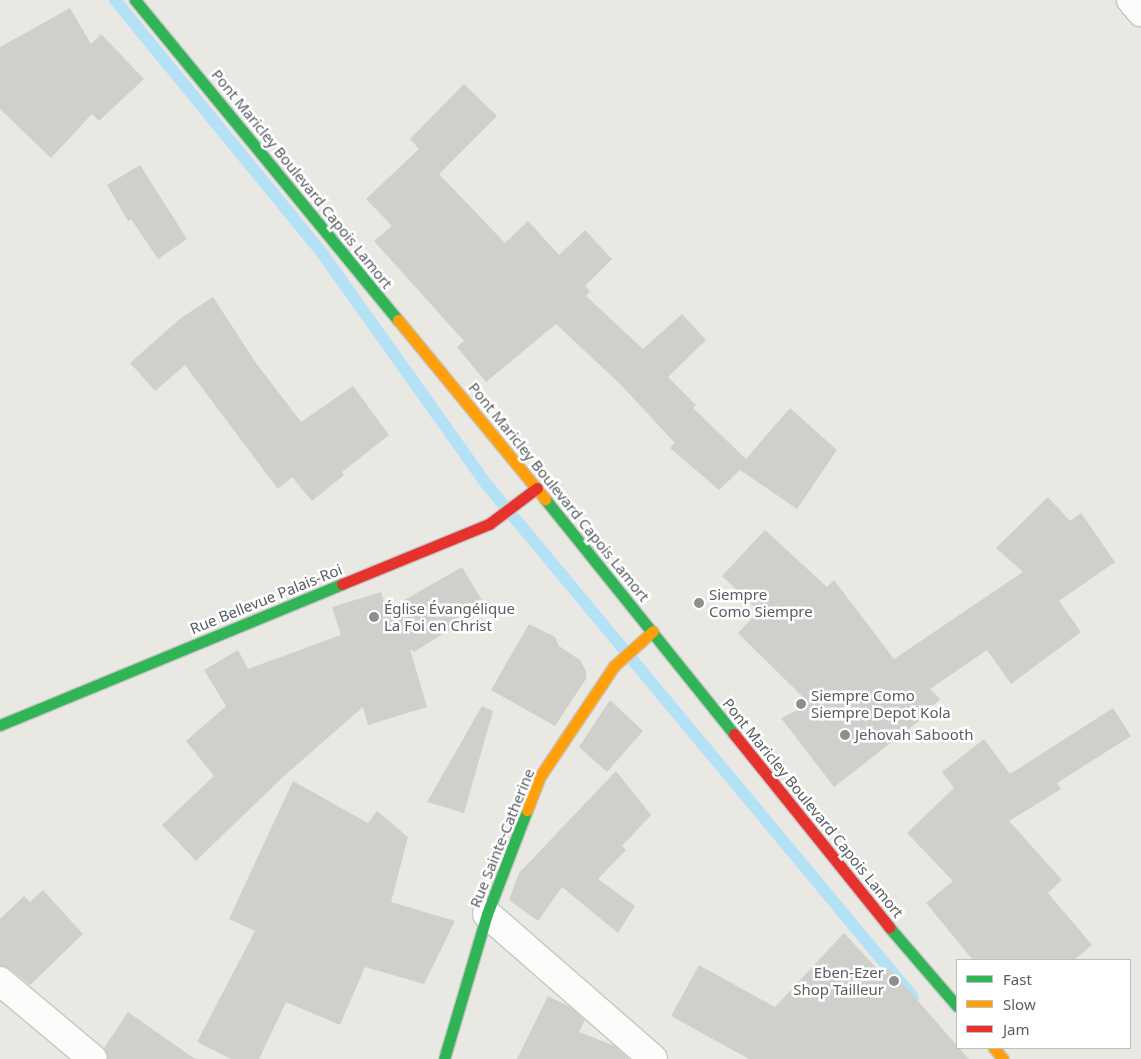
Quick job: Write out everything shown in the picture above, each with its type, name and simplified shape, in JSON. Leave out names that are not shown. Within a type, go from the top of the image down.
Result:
[{"type":"street","name":"Pont Maricley Boulevard Capois Lamort","points":[[135,0],[537,488],[857,889],[956,1005]]},
{"type":"street","points":[[1131,0],[1141,12]]},
{"type":"street","name":"Rue Bellevue Palais-Roi","points":[[0,725],[489,524],[537,488]]},
{"type":"street","name":"Rue Sainte-Catherine","points":[[444,1059],[487,914],[538,778],[614,666],[653,631]]},
{"type":"street","points":[[487,914],[653,1059]]},
{"type":"street","points":[[0,981],[93,1059]]},
{"type":"street","points":[[995,1049],[1003,1059]]},
{"type":"building","points":[[70,8],[91,44],[101,34],[144,79],[99,121],[92,114],[51,158],[0,109],[0,47]]},
{"type":"building","points":[[464,84],[497,116],[439,174],[505,243],[528,221],[559,255],[585,230],[612,259],[585,286],[590,291],[586,296],[643,349],[682,314],[706,340],[668,377],[696,405],[693,408],[746,459],[790,408],[837,450],[797,509],[740,470],[719,490],[670,448],[675,443],[620,384],[556,324],[486,382],[457,347],[464,341],[374,241],[392,226],[366,199],[419,149],[410,139]]},
{"type":"building","points":[[140,165],[187,239],[158,259],[131,219],[128,221],[107,185]]},
{"type":"building","points":[[213,297],[256,363],[301,422],[353,386],[389,435],[342,472],[344,475],[312,501],[292,477],[278,489],[185,365],[155,391],[130,363],[181,318]]},
{"type":"building","points":[[1048,497],[1070,521],[1081,513],[1115,562],[1059,601],[1081,632],[1011,684],[987,650],[930,689],[940,699],[920,720],[834,787],[781,718],[810,704],[738,633],[759,611],[722,576],[765,530],[827,587],[834,580],[894,659],[1023,572],[996,548]]},
{"type":"building","points":[[462,567],[486,607],[414,652],[410,649],[427,707],[368,725],[363,707],[284,776],[196,861],[162,825],[214,776],[186,741],[226,706],[204,670],[238,650],[248,669],[341,635],[332,607],[381,592],[387,610]]},
{"type":"building","points":[[529,624],[555,637],[559,646],[580,660],[586,671],[586,679],[555,726],[491,690]]},
{"type":"building","points":[[610,700],[643,731],[607,772],[579,747]]},
{"type":"building","points":[[482,706],[493,711],[464,813],[427,802]]},
{"type":"building","points":[[1113,708],[1131,736],[1057,783],[1061,789],[1009,821],[1062,880],[1048,893],[1092,945],[1075,959],[972,959],[926,903],[953,881],[907,833],[954,788],[942,772],[984,739],[1010,774]]},
{"type":"building","points":[[616,771],[651,815],[622,846],[626,850],[598,879],[635,906],[618,933],[562,887],[538,921],[509,900],[519,873]]},
{"type":"building","points":[[293,781],[368,823],[377,811],[408,837],[391,902],[455,921],[424,984],[365,967],[340,1025],[286,1002],[259,1059],[231,1059],[197,1042],[255,931],[229,919]]},
{"type":"building","points":[[43,890],[83,934],[30,985],[10,969],[0,966],[0,919],[24,896],[30,902]]},
{"type":"building","points":[[844,933],[882,974],[889,968],[956,1044],[956,1049],[960,1049],[969,1059],[749,1059],[671,1016],[699,965],[775,1007]]},
{"type":"building","points":[[548,996],[570,1007],[585,1020],[579,1032],[615,1046],[629,1059],[517,1059]]},
{"type":"building","points":[[128,1012],[195,1059],[108,1059],[104,1048]]},
{"type":"waterway","points":[[115,0],[322,253],[487,485],[913,997]]},
{"type":"traffic: fast","points":[[135,0],[398,320]]},
{"type":"traffic: fast","points":[[545,499],[734,734]]},
{"type":"traffic: fast","points":[[0,725],[342,584]]},
{"type":"traffic: fast","points":[[444,1059],[487,914],[527,810]]},
{"type":"traffic: fast","points":[[889,927],[956,1005]]},
{"type":"traffic: slow","points":[[398,320],[545,499]]},
{"type":"traffic: slow","points":[[527,810],[539,778],[614,666],[653,631]]},
{"type":"traffic: slow","points":[[995,1049],[1003,1059]]},
{"type":"traffic: jam","points":[[342,584],[489,524],[537,488]]},
{"type":"traffic: jam","points":[[734,734],[889,927]]},
{"type":"place","name":"Siempre Como Siempre","points":[[699,603]]},
{"type":"place","name":"Église Évangélique La Foi en Christ","points":[[374,617]]},
{"type":"place","name":"Siempre Como Siempre Depot Kola","points":[[801,704]]},
{"type":"place","name":"Jehovah Sabooth","points":[[845,735]]},
{"type":"place","name":"Eben-Ezer Shop Tailleur","points":[[894,981]]}]
